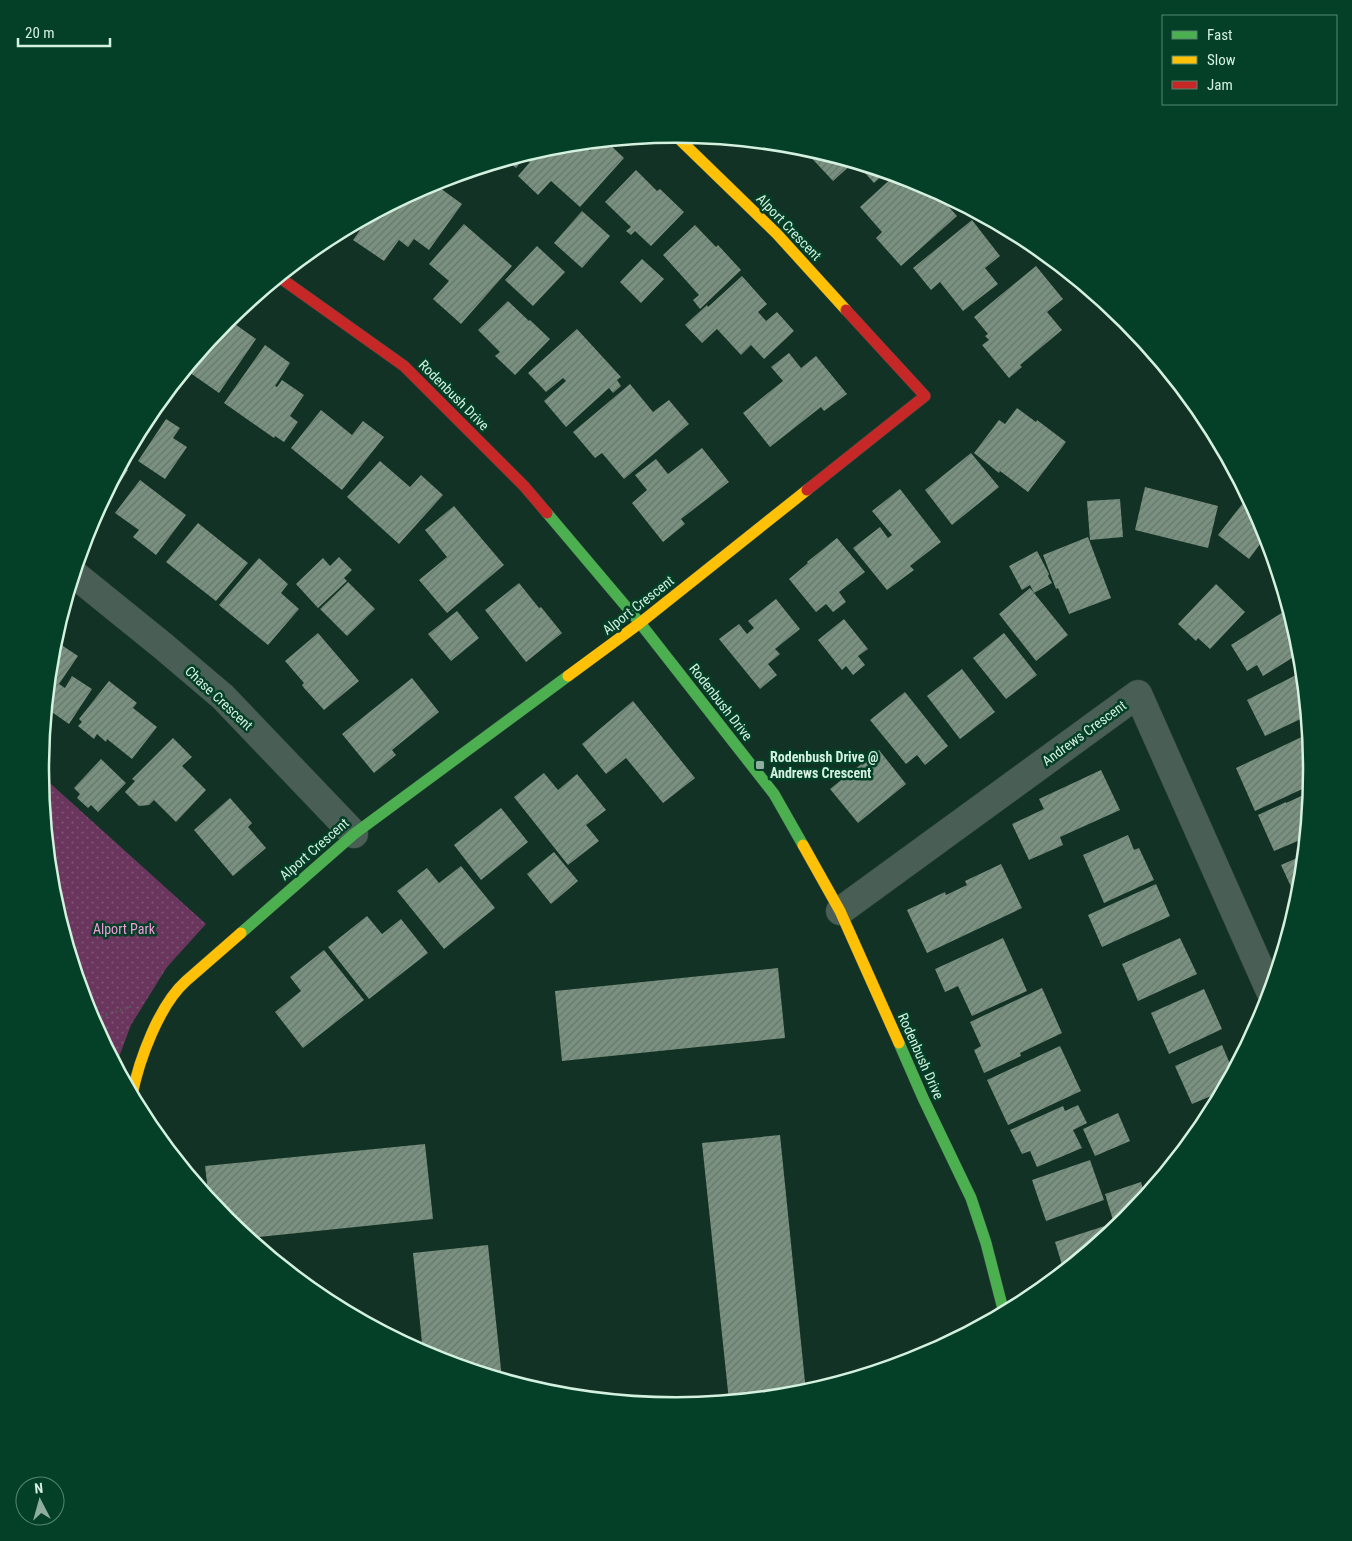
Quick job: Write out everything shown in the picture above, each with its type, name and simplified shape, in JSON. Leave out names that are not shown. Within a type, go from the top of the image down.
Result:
[{"type":"street","name":"Alport Crescent","points":[[133,1084],[134,1078],[154,1029],[179,988],[354,834],[640,623],[925,396],[777,234],[684,143]]},
{"type":"street","name":"Rodenbush Drive","points":[[284,281],[404,366],[524,486],[640,623],[774,794],[840,912],[923,1098],[971,1198],[986,1243],[1002,1306]]},
{"type":"street","name":"Chase Crescent","points":[[79,578],[222,697],[354,834]]},
{"type":"street","name":"Andrews Crescent","points":[[840,912],[1138,694],[1266,983]]},
{"type":"green space","name":"Alport Park","points":[[49,782],[206,924],[167,967],[131,1025],[119,1058],[96,1011],[70,933],[54,852]]},
{"type":"building","points":[[613,147],[624,158],[580,207],[551,181],[538,195],[518,176],[529,161],[554,155]]},
{"type":"building","points":[[812,158],[848,168],[833,181]]},
{"type":"building","points":[[636,170],[657,191],[660,189],[684,212],[651,246],[635,231],[631,235],[626,231],[631,227],[605,202]]},
{"type":"building","points":[[865,173],[880,178],[874,183]]},
{"type":"building","points":[[889,181],[948,206],[957,216],[901,266],[876,238],[882,232],[860,207]]},
{"type":"building","points":[[441,189],[462,204],[429,250],[414,239],[408,247],[399,240],[384,261],[353,240],[362,227]]},
{"type":"building","points":[[582,211],[610,236],[582,268],[554,243]]},
{"type":"building","points":[[972,220],[1000,256],[985,268],[998,284],[963,311],[940,282],[931,290],[913,268]]},
{"type":"building","points":[[464,224],[512,266],[461,324],[433,299],[449,281],[429,264]]},
{"type":"building","points":[[695,225],[716,247],[718,245],[741,270],[700,309],[693,300],[699,295],[663,255]]},
{"type":"building","points":[[537,246],[565,272],[533,306],[505,280]]},
{"type":"building","points":[[642,259],[664,279],[641,303],[620,282]]},
{"type":"building","points":[[1036,266],[1063,299],[1047,312],[1062,330],[1020,365],[1022,367],[1009,378],[982,345],[989,340],[985,336],[988,334],[974,317]]},
{"type":"building","points":[[742,276],[767,304],[758,312],[766,321],[777,312],[794,331],[764,359],[751,345],[741,355],[717,329],[702,343],[685,325]]},
{"type":"building","points":[[508,301],[550,339],[515,375],[495,356],[500,352],[478,330]]},
{"type":"building","points":[[235,324],[256,339],[219,393],[191,373]]},
{"type":"building","points":[[577,329],[621,377],[617,380],[621,386],[613,393],[609,388],[566,427],[544,401],[566,381],[563,378],[546,392],[528,373]]},
{"type":"building","points":[[265,345],[290,363],[275,386],[277,387],[282,380],[304,395],[290,416],[298,422],[284,442],[275,436],[274,438],[224,403]]},
{"type":"building","points":[[789,353],[801,368],[816,356],[847,394],[824,411],[821,407],[770,447],[743,413],[783,381],[771,367]]},
{"type":"building","points":[[630,384],[653,412],[669,400],[689,424],[624,479],[602,453],[595,458],[573,432]]},
{"type":"building","points":[[1017,408],[1036,422],[1037,420],[1066,442],[1028,492],[1000,471],[999,473],[974,453],[999,420],[1005,424]]},
{"type":"building","points":[[321,410],[352,435],[363,421],[384,437],[342,490],[291,448]]},
{"type":"building","points":[[166,419],[180,428],[173,438],[187,447],[165,479],[138,461]]},
{"type":"building","points":[[702,448],[729,482],[681,519],[685,524],[663,542],[632,503],[647,490],[635,475],[656,459],[668,474]]},
{"type":"building","points":[[971,453],[999,487],[952,525],[925,490]]},
{"type":"building","points":[[380,461],[410,487],[421,475],[443,495],[399,544],[347,497]]},
{"type":"building","points":[[126,469],[128,470],[114,492]]},
{"type":"building","points":[[140,480],[186,515],[156,555],[133,537],[139,530],[115,513]]},
{"type":"building","points":[[1145,487],[1218,506],[1208,548],[1135,530]]},
{"type":"building","points":[[900,489],[941,542],[910,566],[914,570],[887,590],[853,548],[880,527],[888,538],[892,535],[872,511]]},
{"type":"building","points":[[1120,499],[1123,537],[1090,540],[1087,501]]},
{"type":"building","points":[[1243,503],[1261,543],[1249,559],[1218,535]]},
{"type":"building","points":[[454,506],[504,565],[447,613],[419,580],[447,557],[425,530]]},
{"type":"building","points":[[198,523],[248,563],[216,601],[166,562]]},
{"type":"building","points":[[1088,537],[1111,598],[1069,614],[1058,588],[1056,589],[1043,555]]},
{"type":"building","points":[[837,538],[865,572],[839,592],[846,602],[833,612],[826,604],[816,612],[789,579]]},
{"type":"building","points":[[1037,551],[1052,583],[1034,593],[1030,585],[1022,590],[1009,566]]},
{"type":"building","points":[[339,557],[352,570],[344,578],[347,581],[318,608],[296,584],[323,558],[330,566]]},
{"type":"building","points":[[259,558],[288,584],[281,593],[299,609],[268,645],[219,605]]},
{"type":"building","points":[[348,582],[375,609],[347,636],[320,609]]},
{"type":"building","points":[[519,583],[562,633],[526,662],[485,610]]},
{"type":"building","points":[[1216,584],[1245,612],[1210,649],[1198,638],[1196,641],[1178,624]]},
{"type":"building","points":[[1030,588],[1068,635],[1036,661],[999,614]]},
{"type":"building","points":[[776,599],[800,629],[775,649],[780,654],[768,664],[777,675],[760,689],[719,639],[739,624],[747,634],[754,628],[748,621]]},
{"type":"building","points":[[457,611],[479,638],[451,661],[428,634]]},
{"type":"building","points":[[1283,612],[1293,658],[1263,676],[1257,665],[1247,671],[1231,645]]},
{"type":"building","points":[[844,619],[868,649],[858,656],[865,665],[853,675],[846,666],[842,670],[818,640]]},
{"type":"building","points":[[318,633],[359,681],[324,710],[304,688],[302,685],[304,683],[285,661]]},
{"type":"building","points":[[1004,633],[1037,675],[1006,699],[973,658]]},
{"type":"building","points":[[62,645],[78,656],[59,684],[65,688],[72,676],[92,689],[69,724],[52,712]]},
{"type":"building","points":[[962,669],[995,712],[960,739],[927,696]]},
{"type":"building","points":[[1296,675],[1301,719],[1265,736],[1247,700]]},
{"type":"building","points":[[412,678],[439,712],[392,750],[396,755],[374,773],[342,734]]},
{"type":"building","points":[[109,681],[137,703],[133,708],[157,727],[132,759],[107,739],[106,742],[97,734],[94,739],[78,726],[82,722],[79,719]]},
{"type":"building","points":[[905,692],[948,746],[925,765],[917,755],[906,764],[870,720]]},
{"type":"building","points":[[633,701],[695,778],[663,803],[626,758],[606,774],[582,744]]},
{"type":"building","points":[[1302,737],[1303,789],[1255,811],[1236,768]]},
{"type":"building","points":[[173,738],[192,757],[182,766],[206,790],[176,822],[154,800],[149,805],[139,806],[125,792],[135,781],[132,779]]},
{"type":"building","points":[[879,750],[906,784],[858,823],[830,789]]},
{"type":"building","points":[[101,759],[126,783],[98,812],[91,805],[88,808],[77,798],[80,794],[74,788]]},
{"type":"building","points":[[1101,770],[1120,810],[1060,837],[1063,845],[1029,860],[1012,824],[1044,809],[1039,799]]},
{"type":"building","points":[[544,773],[558,790],[577,774],[606,810],[586,825],[599,841],[568,865],[514,797]]},
{"type":"building","points":[[1302,795],[1299,840],[1274,851],[1258,815]]},
{"type":"building","points":[[230,798],[252,823],[248,827],[266,848],[233,876],[194,830]]},
{"type":"building","points":[[501,808],[528,842],[481,880],[454,845]]},
{"type":"building","points":[[1128,835],[1134,850],[1139,848],[1154,880],[1104,903],[1083,855]]},
{"type":"building","points":[[554,852],[578,881],[551,904],[527,874]]},
{"type":"building","points":[[1297,858],[1292,888],[1281,865]]},
{"type":"building","points":[[1001,864],[1022,908],[927,953],[907,910],[945,892],[946,895],[967,885],[965,881]]},
{"type":"building","points":[[461,866],[495,908],[444,949],[397,891],[427,868],[439,883]]},
{"type":"building","points":[[1156,884],[1170,916],[1102,947],[1088,915]]},
{"type":"building","points":[[367,916],[382,934],[401,919],[428,953],[369,999],[328,947]]},
{"type":"building","points":[[1003,938],[1027,991],[972,1016],[958,986],[945,992],[935,969]]},
{"type":"building","points":[[1180,938],[1197,974],[1138,1001],[1122,964]]},
{"type":"building","points":[[324,950],[364,1000],[303,1048],[275,1012],[301,991],[290,977]]},
{"type":"building","points":[[778,968],[785,1038],[562,1061],[555,991]]},
{"type":"building","points":[[1042,988],[1062,1033],[1020,1053],[1021,1056],[984,1073],[974,1050],[981,1046],[970,1022]]},
{"type":"building","points":[[1204,989],[1222,1029],[1169,1054],[1151,1013]]},
{"type":"building","points":[[1222,1045],[1230,1064],[1212,1096],[1192,1104],[1175,1066]]},
{"type":"building","points":[[1060,1046],[1081,1091],[1008,1125],[987,1080]]},
{"type":"building","points":[[1078,1105],[1087,1123],[1073,1130],[1082,1148],[1037,1167],[1030,1151],[1022,1154],[1010,1130],[1063,1106],[1065,1111]]},
{"type":"building","points":[[1118,1113],[1130,1141],[1095,1156],[1083,1129]]},
{"type":"building","points":[[780,1135],[805,1384],[728,1395],[702,1143]]},
{"type":"building","points":[[425,1144],[433,1219],[257,1237],[208,1188],[205,1166]]},
{"type":"building","points":[[1090,1160],[1104,1200],[1046,1221],[1032,1180]]},
{"type":"building","points":[[1141,1182],[1143,1189],[1113,1220],[1105,1194]]},
{"type":"building","points":[[1108,1225],[1062,1265],[1055,1242]]},
{"type":"building","points":[[488,1245],[501,1372],[474,1364],[422,1344],[413,1253]]},
{"type":"traffic: fast","points":[[547,513],[640,623],[774,794],[803,845]]},
{"type":"traffic: fast","points":[[241,933],[354,834],[568,676]]},
{"type":"traffic: fast","points":[[899,1043],[971,1198],[986,1243],[1002,1306]]},
{"type":"traffic: slow","points":[[684,143],[777,234],[846,310]]},
{"type":"traffic: slow","points":[[568,676],[640,623],[807,490]]},
{"type":"traffic: slow","points":[[803,845],[840,911],[899,1043]]},
{"type":"traffic: slow","points":[[134,1086],[145,1050],[159,1018],[176,991],[241,933]]},
{"type":"traffic: jam","points":[[284,281],[404,366],[524,486],[547,513]]},
{"type":"traffic: jam","points":[[807,490],[925,396],[846,310]]},
{"type":"place","name":"Rodenbush Drive @ Andrews Crescent","points":[[760,765]]}]
